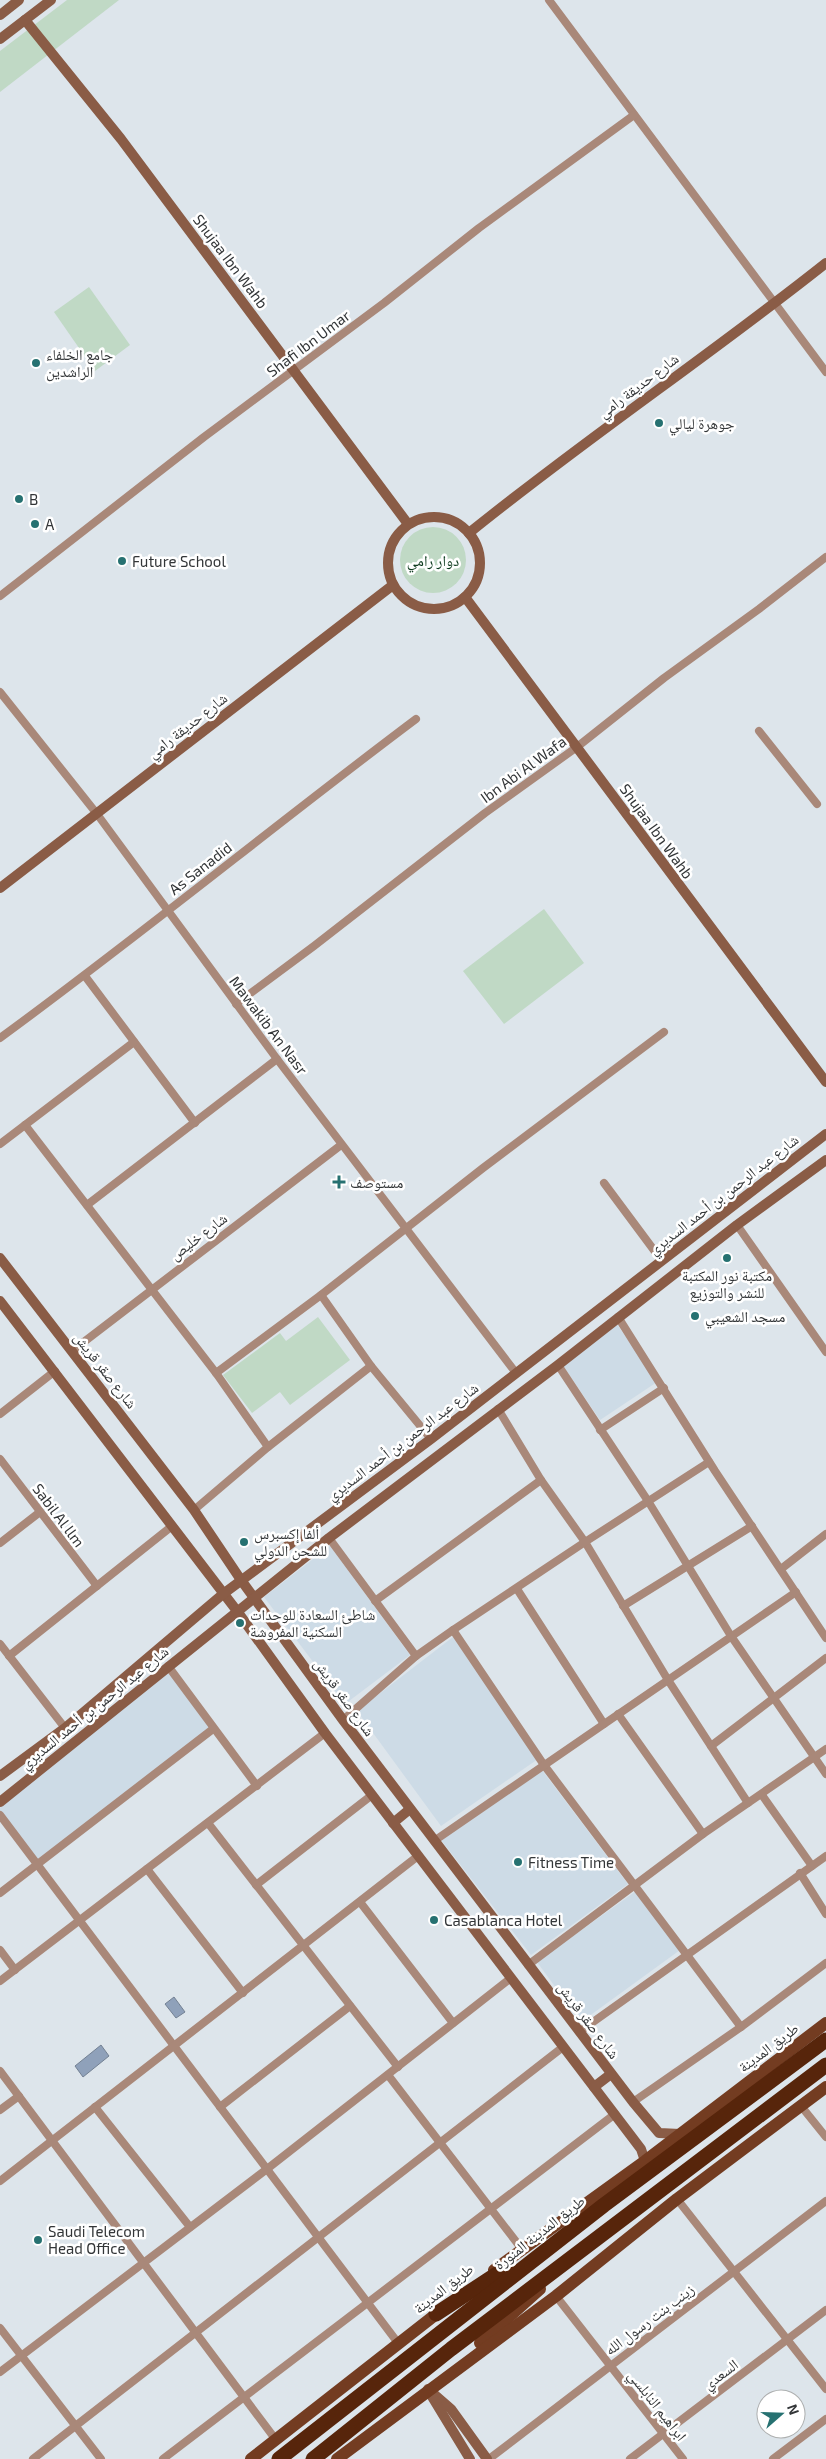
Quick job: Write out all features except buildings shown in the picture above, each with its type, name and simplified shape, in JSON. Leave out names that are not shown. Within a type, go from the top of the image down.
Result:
[{"type":"highway","points":[[760,2090],[826,2032]]},
{"type":"highway","name":"طريق المدينة المنورة","points":[[279,2459],[442,2329],[604,2205],[826,2040]]},
{"type":"highway","points":[[313,2459],[450,2349],[826,2067]]},
{"type":"highway","points":[[436,2314],[604,2205]]},
{"type":"main road","name":"طريق المدينة","points":[[251,2459],[521,2248],[645,2161],[826,2023]]},
{"type":"main road","points":[[337,2459],[428,2389],[556,2296],[677,2199],[826,2087]]},
{"type":"main road","points":[[428,2389],[593,2242]]},
{"type":"street","points":[[1,13],[18,0]]},
{"type":"street","points":[[0,39],[51,0]]},
{"type":"street","points":[[549,0],[826,372]]},
{"type":"street","name":"Shujaa Ibn Wahb","points":[[25,20],[121,139],[408,524]]},
{"type":"street","name":"Shafi Ibn Umar","points":[[0,596],[204,437],[294,371],[479,228],[634,115]]},
{"type":"street","name":"شارع حديقة رامي","points":[[469,533],[524,488],[774,304],[826,263]]},
{"type":"street","points":[[424,517],[440,517],[456,522],[469,533],[478,548],[480,566],[476,583],[465,597],[446,608],[424,609],[405,600],[393,585],[387,561],[393,540],[408,524],[424,517]]},
{"type":"street","name":"Ibn Abi Al Wafa","points":[[236,1004],[486,813],[578,747],[664,678],[759,609],[826,557]]},
{"type":"street","name":"شارع حديقة رامي","points":[[0,888],[393,585]]},
{"type":"street","name":"Shujaa Ibn Wahb","points":[[465,597],[826,1082]]},
{"type":"street","name":"Mawakib An Nasr","points":[[0,692],[97,814],[167,912],[277,1059],[516,1373]]},
{"type":"street","name":"As Sanadid","points":[[0,1038],[85,976],[337,778],[416,719]]},
{"type":"street","points":[[758,731],[817,804]]},
{"type":"street","points":[[85,976],[195,1123]]},
{"type":"street","points":[[216,1373],[321,1295],[404,1228],[664,1032]]},
{"type":"street","points":[[0,1144],[134,1042]]},
{"type":"street","points":[[87,1206],[277,1059]]},
{"type":"street","points":[[25,1125],[150,1290],[216,1373],[268,1447]]},
{"type":"street","name":"شارع عبد الرحمن بن أحمد السديري","points":[[0,1776],[65,1728],[241,1580],[431,1439],[826,1134]]},
{"type":"street","name":"شارع خليص","points":[[72,1351],[342,1145]]},
{"type":"street","name":"شارع عبد الرحمن بن أحمد السديري","points":[[0,1802],[254,1596],[558,1365],[737,1225],[826,1160]]},
{"type":"street","points":[[604,1183],[662,1261]]},
{"type":"street","points":[[737,1225],[826,1352]]},
{"type":"street","name":"شارع صقر قريش","points":[[0,1258],[194,1510],[241,1580],[343,1720],[611,2074],[659,2133],[680,2134]]},
{"type":"street","points":[[321,1295],[371,1366],[431,1439]]},
{"type":"street","points":[[0,1301],[237,1610],[326,1734],[641,2149],[645,2161]]},
{"type":"street","points":[[618,1317],[710,1462],[826,1638]]},
{"type":"street","points":[[558,1365],[648,1501],[731,1636],[826,1774]]},
{"type":"street","points":[[194,1510],[268,1447],[371,1366]]},
{"type":"street","points":[[0,1414],[55,1371]]},
{"type":"street","points":[[600,1430],[664,1388]]},
{"type":"street","points":[[498,1409],[541,1480],[585,1542],[668,1680],[748,1803]]},
{"type":"street","name":"Sabil Al llm","points":[[0,1460],[97,1586]]},
{"type":"street","points":[[343,1720],[416,1656],[585,1542],[710,1462]]},
{"type":"street","points":[[375,1601],[541,1480]]},
{"type":"street","points":[[0,1543],[40,1512]]},
{"type":"street","points":[[9,1656],[172,1526]]},
{"type":"street","points":[[623,1606],[752,1526]]},
{"type":"street","points":[[780,1569],[826,1534]]},
{"type":"street","points":[[329,1538],[416,1656]]},
{"type":"street","points":[[517,1589],[604,1724]]},
{"type":"street","points":[[434,1841],[796,1592]]},
{"type":"street","points":[[453,1630],[544,1765],[741,2027]]},
{"type":"street","points":[[0,1644],[65,1728]]},
{"type":"street","points":[[711,1746],[826,1658]]},
{"type":"street","points":[[168,1666],[257,1786]]},
{"type":"street","points":[[618,1714],[704,1834]]},
{"type":"street","points":[[0,1893],[213,1729]]},
{"type":"street","points":[[0,1981],[326,1734]]},
{"type":"street","points":[[528,1965],[704,1834],[826,1749]]},
{"type":"street","points":[[256,1884],[372,1795]]},
{"type":"street","points":[[762,1795],[812,1866]]},
{"type":"street","points":[[393,1823],[410,1809]]},
{"type":"street","points":[[0,1815],[398,2343]]},
{"type":"street","points":[[208,1823],[398,2067]]},
{"type":"street","points":[[0,2180],[418,1856]]},
{"type":"street","points":[[579,2032],[826,1856]]},
{"type":"street","points":[[147,1869],[243,1992]]},
{"type":"street","points":[[800,1873],[826,1914]]},
{"type":"street","points":[[360,1902],[453,2024]]},
{"type":"street","points":[[0,1950],[15,1970]]},
{"type":"street","points":[[633,2102],[741,2027],[826,1963]]},
{"type":"street","points":[[0,2372],[268,2169],[511,1978]]},
{"type":"street","points":[[220,2107],[350,2006]]},
{"type":"street","points":[[32,2459],[563,2047]]},
{"type":"street","points":[[0,2071],[245,2396],[276,2440]]},
{"type":"street","points":[[594,2087],[611,2074]]},
{"type":"street","points":[[388,2075],[521,2248]]},
{"type":"street","points":[[0,2110],[19,2096]]},
{"type":"street","points":[[801,2106],[826,2138]]},
{"type":"street","points":[[95,2107],[190,2227]]},
{"type":"street","points":[[163,2459],[614,2114]]},
{"type":"street","points":[[677,2199],[826,2389]]},
{"type":"street","name":"زينب بنت رسول الله","points":[[488,2459],[826,2201]]},
{"type":"street","name":"ابراهيم النابلسي","points":[[556,2296],[684,2459]]},
{"type":"street","name":"السعدي","points":[[630,2459],[826,2310]]},
{"type":"street","points":[[0,2328],[101,2459]]},
{"type":"street","points":[[428,2389],[470,2459]]},
{"type":"street","points":[[428,2389],[451,2409],[488,2459]]},
{"type":"street","points":[[773,2459],[826,2418]]},
{"type":"shaded area","points":[[616,1323],[657,1382],[600,1420],[562,1364]]},
{"type":"shaded area","points":[[330,1546],[410,1655],[345,1704],[264,1597]]},
{"type":"shaded area","points":[[453,1637],[538,1759],[441,1826],[357,1711]]},
{"type":"shaded area","points":[[168,1671],[210,1729],[38,1861],[0,1811],[0,1805]]},
{"type":"shaded area","points":[[542,1770],[628,1884],[531,1955],[441,1840]]},
{"type":"shaded area","points":[[636,1891],[680,1950],[581,2022],[537,1962]]},
{"type":"green space","points":[[67,0],[119,0],[0,92],[0,51]]},
{"type":"green space","points":[[89,287],[130,345],[95,371],[54,312]]},
{"type":"green space","name":"دوار رامي","points":[[433,527],[446,529],[461,542],[464,547],[466,560],[464,573],[451,588],[446,591],[433,593],[420,591],[405,578],[402,573],[400,560],[402,547],[415,532],[420,529]]},
{"type":"green space","points":[[544,909],[584,963],[504,1024],[463,971]]},
{"type":"green space","points":[[318,1317],[350,1360],[290,1405],[280,1392],[252,1413],[223,1375],[280,1333],[286,1341]]},
{"type":"water","points":[[174,1997],[185,2012],[176,2018],[165,2004]]},
{"type":"water","points":[[101,2045],[109,2056],[83,2077],[75,2066]]},
{"type":"place","name":"جامع الخلفاء الراشدين","points":[[36,363]]},
{"type":"place","name":"جوهرة ليالي","points":[[659,423]]},
{"type":"place","name":"B","points":[[19,499]]},
{"type":"place","name":"A","points":[[35,524]]},
{"type":"place","name":"Future School","points":[[122,561]]},
{"type":"place","name":"مستوصف","points":[[339,1182]]},
{"type":"place","name":"مكتبة نور المكتبة للنشر والتوزيع","points":[[727,1258]]},
{"type":"place","name":"مسجد الشعيبي","points":[[695,1316]]},
{"type":"place","name":"ألفا إكسبرس للشحن الدولي","points":[[244,1542]]},
{"type":"place","name":"شاطئ السعادة للوحدات السكنية المفروشة","points":[[240,1623]]},
{"type":"place","name":"Fitness Time","points":[[518,1862]]},
{"type":"place","name":"Casablanca Hotel","points":[[434,1920]]},
{"type":"place","name":"Saudi Telecom Head Office","points":[[38,2240]]}]
